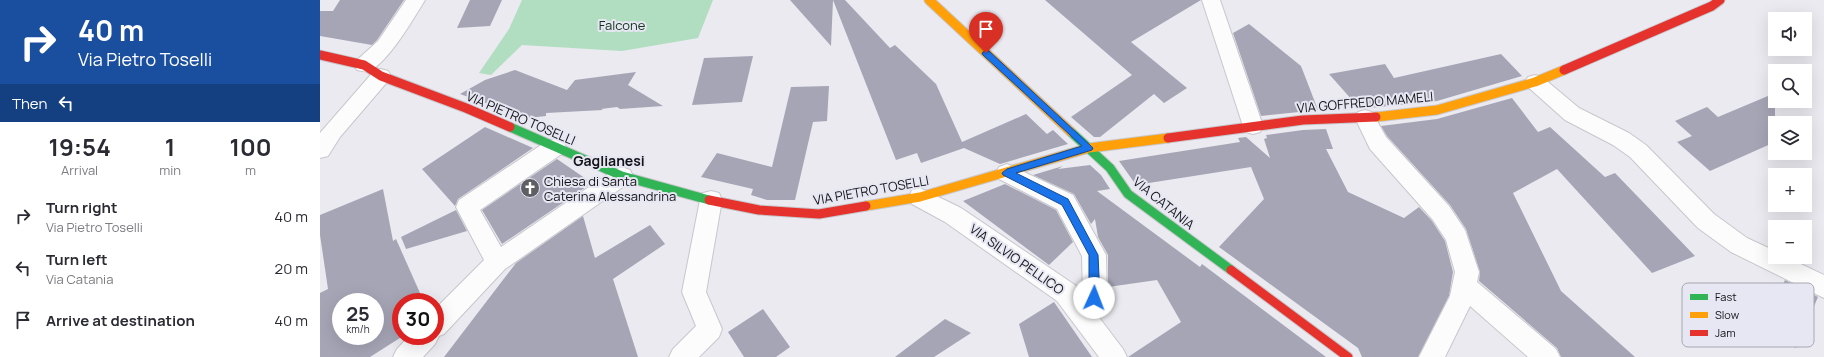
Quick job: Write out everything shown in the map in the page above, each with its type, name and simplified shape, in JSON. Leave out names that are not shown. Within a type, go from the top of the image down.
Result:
[{"type":"street","points":[[320,150],[373,71],[385,46],[416,0]]},
{"type":"street","name":"VIA CATANIA","points":[[930,0],[1110,168],[1128,194],[1348,357]]},
{"type":"street","points":[[1211,0],[1253,126]]},
{"type":"street","name":"VIA GOFFREDO MAMELI","points":[[1089,148],[1304,120],[1364,118],[1437,110],[1535,82],[1712,6],[1720,0]]},
{"type":"street","name":"VIA PIETRO TOSELLI","points":[[320,55],[373,71],[466,108],[622,176],[711,200],[759,210],[819,214],[920,197],[1089,148]]},
{"type":"street","points":[[1535,82],[1572,114],[1621,139],[1638,151],[1706,220],[1739,245],[1824,287]]},
{"type":"street","points":[[1364,118],[1378,143],[1440,213],[1457,237],[1468,272],[1462,297],[1432,357]]},
{"type":"street","points":[[497,262],[467,207],[555,147]]},
{"type":"street","points":[[1007,173],[1065,202],[1094,255],[1094,298],[1084,318]]},
{"type":"street","points":[[444,317],[497,262],[622,176]]},
{"type":"street","name":"VIA SILVIO PELLICO","points":[[920,197],[953,215],[1066,293],[1114,357]]},
{"type":"street","points":[[682,357],[710,329],[694,292],[711,200]]},
{"type":"street","points":[[1465,286],[1547,357]]},
{"type":"street","points":[[406,357],[417,345]]},
{"type":"green space","name":"Falcone","points":[[522,0],[713,0],[698,38],[622,51],[522,45],[491,75],[479,73],[509,29]]},
{"type":"building","points":[[340,0],[404,0],[372,45],[320,36],[320,11],[333,11]]},
{"type":"building","points":[[470,0],[502,0],[490,26],[457,28]]},
{"type":"building","points":[[790,0],[833,0],[831,46]]},
{"type":"building","points":[[833,0],[845,0],[890,48],[895,45],[936,84],[962,142],[1026,114],[1047,134],[1053,130],[1068,144],[1000,164],[964,148],[921,163],[917,153],[896,160]]},
{"type":"building","points":[[1045,0],[1201,0],[1131,42],[1187,88],[1164,103],[1154,94],[1100,137],[1094,137],[1071,117],[1132,75]]},
{"type":"building","points":[[1249,24],[1301,66],[1318,110],[1261,116],[1233,33]]},
{"type":"building","points":[[1501,54],[1522,76],[1437,101],[1360,109],[1329,74],[1385,64],[1394,78]]},
{"type":"building","points":[[753,56],[742,102],[692,105],[704,58]]},
{"type":"building","points":[[515,70],[567,90],[575,80],[636,72],[628,85],[663,106],[620,109],[617,107],[601,109],[603,110],[546,113],[546,116],[528,118],[460,94],[485,80]]},
{"type":"building","points":[[829,86],[827,121],[813,122],[795,200],[767,200],[751,195],[753,189],[701,177],[717,153],[772,167],[791,87]]},
{"type":"building","points":[[1768,96],[1768,108],[1775,108],[1775,116],[1768,116],[1768,145],[1710,171],[1677,142],[1692,136],[1675,121],[1707,107],[1718,117]]},
{"type":"building","points":[[1512,98],[1538,132],[1550,127],[1605,177],[1615,173],[1695,256],[1652,273],[1557,169],[1513,193],[1561,291],[1635,357],[1561,357],[1557,348],[1479,281],[1480,272],[1466,229],[1450,205],[1387,136],[1381,126],[1437,119]]},
{"type":"building","points":[[485,127],[533,148],[458,199],[455,206],[422,169]]},
{"type":"building","points":[[1326,129],[1333,149],[1326,149],[1348,192],[1404,218],[1419,207],[1432,221],[1445,241],[1453,272],[1449,296],[1418,357],[1362,357],[1358,348],[1219,247],[1264,199],[1251,167],[1136,185],[1119,161],[1240,142],[1238,138],[1246,137],[1270,158],[1264,139],[1267,138],[1266,135],[1303,130]]},
{"type":"building","name":"Chiesa di Santa Caterina Alessandrina","points":[[557,159],[592,183],[502,244],[482,210]]},
{"type":"building","points":[[1090,165],[1101,175],[1110,189],[1097,191],[1200,267],[1202,264],[1326,357],[1128,357],[1181,322],[1157,280],[1108,287],[1108,255],[1098,237],[1095,219],[1091,224],[1074,194],[1033,175],[1063,166],[1058,169]]},
{"type":"building","points":[[1005,184],[1056,210],[1073,242],[1049,265],[963,201]]},
{"type":"building","points":[[383,189],[393,241],[396,239],[420,293],[392,293],[392,343],[370,357],[320,357],[320,293],[328,289],[320,235],[320,215]]},
{"type":"building","points":[[456,210],[467,231],[406,249],[401,237]]},
{"type":"building","points":[[583,216],[595,258],[650,225],[665,244],[613,279],[638,357],[444,357],[516,263]]},
{"type":"building","points":[[1785,280],[1791,283],[1784,283]]},
{"type":"building","points":[[1814,295],[1818,297],[1814,306]]},
{"type":"building","points":[[1054,302],[1092,357],[1029,357],[1019,324]]},
{"type":"building","points":[[763,309],[790,347],[776,357],[744,357],[728,332]]},
{"type":"building","points":[[945,319],[971,333],[934,357],[895,357]]},
{"type":"traffic: fast","points":[[510,127],[622,176],[709,200]]},
{"type":"traffic: fast","points":[[1071,132],[1110,168],[1128,194],[1231,270]]},
{"type":"traffic: slow","points":[[929,0],[1071,132]]},
{"type":"traffic: slow","points":[[1376,117],[1437,110],[1535,82],[1564,70]]},
{"type":"traffic: slow","points":[[866,206],[920,197],[1089,148],[1168,138]]},
{"type":"traffic: jam","points":[[1564,70],[1712,6],[1720,0]]},
{"type":"traffic: jam","points":[[320,55],[364,65],[381,76],[466,108],[510,127]]},
{"type":"traffic: jam","points":[[1168,138],[1303,120],[1376,117]]},
{"type":"traffic: jam","points":[[709,200],[759,210],[819,214],[866,206]]},
{"type":"traffic: jam","points":[[1231,270],[1348,357]]},
{"type":"place","name":"Chiesa di Santa Caterina Alessandrina","points":[[530,188]]},
{"type":"district","name":"Gaglianesi","points":[[609,161]]},
{"type":"route","points":[[986,53],[1089,148],[1007,173],[1065,202],[1094,255],[1094,298]]}]
